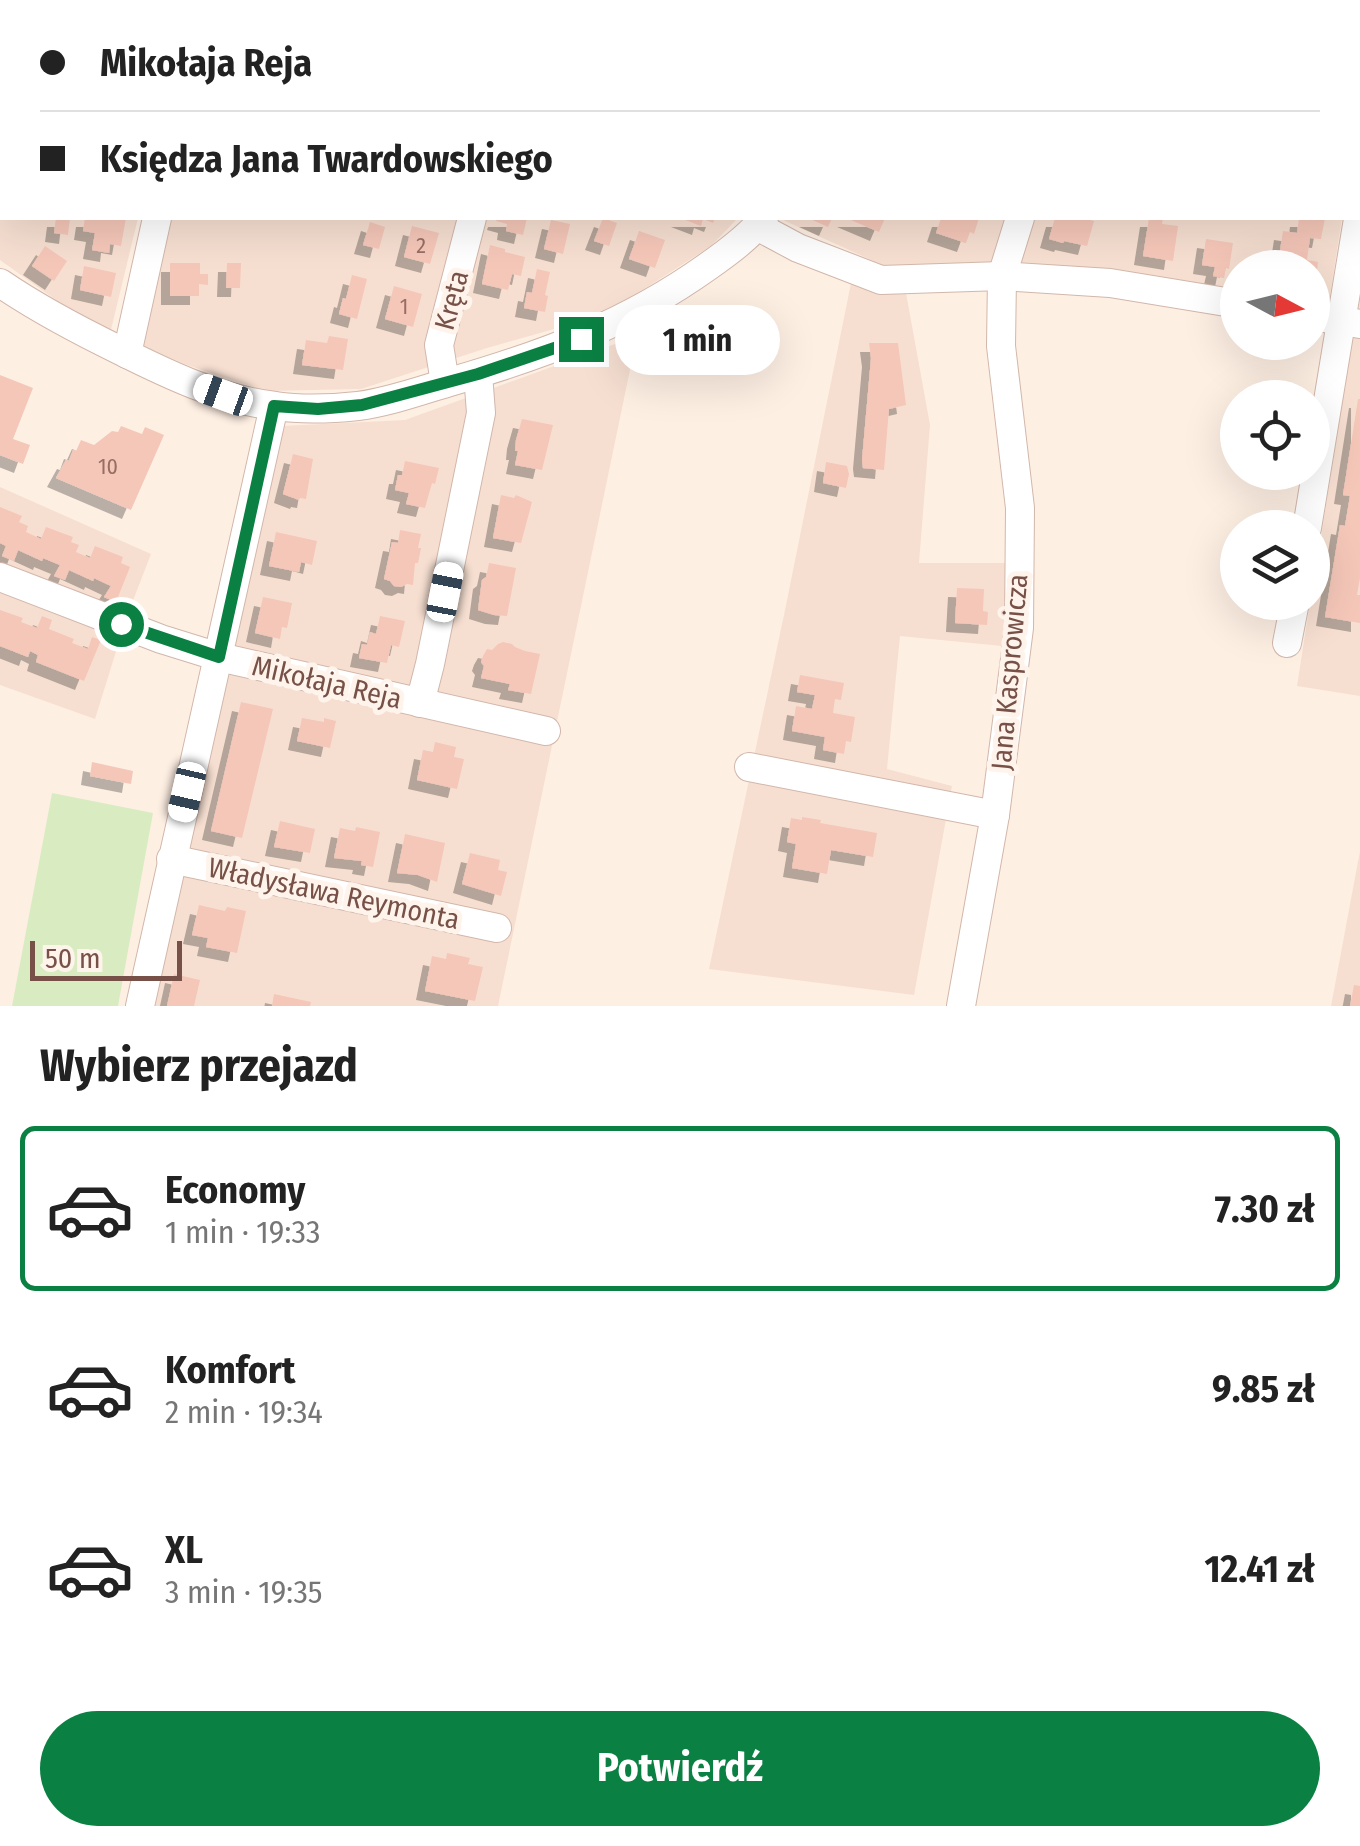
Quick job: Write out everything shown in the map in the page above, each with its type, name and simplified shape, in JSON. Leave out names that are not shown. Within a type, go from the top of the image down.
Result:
[{"type":"street","points":[[127,354],[157,220]]},
{"type":"street","name":"Kręta","points":[[445,383],[440,344],[471,220]]},
{"type":"street","name":"Jana Kasprowicza","points":[[961,1006],[994,815],[1018,628],[1020,508],[1001,346],[1002,276],[1019,220]]},
{"type":"street","points":[[1311,510],[1351,322],[1359,220]]},
{"type":"street","points":[[0,283],[76,328],[176,378],[223,395],[274,406],[318,409],[362,405],[445,383],[581,339],[676,289],[720,258],[760,222],[798,248],[881,280],[1002,276],[1110,283],[1220,301]]},
{"type":"street","points":[[420,703],[482,413],[478,374]]},
{"type":"street","points":[[140,1006],[274,406]]},
{"type":"street","name":"Mikołaja Reja","points":[[0,577],[219,657],[546,731]]},
{"type":"street","points":[[1288,644],[1291,620]]},
{"type":"street","points":[[749,767],[994,815]]},
{"type":"street","name":"Władysława Reymonta","points":[[171,859],[497,928]]},
{"type":"shaded area","points":[[0,220],[138,220],[109,338],[0,260]]},
{"type":"shaded area","points":[[167,220],[736,220],[711,246],[604,315],[361,389],[266,391],[137,344]]},
{"type":"shaded area","points":[[783,220],[1342,220],[1330,296],[1330,250],[1220,250],[1220,287],[1109,271],[891,269]]},
{"type":"shaded area","points":[[851,283],[906,293],[930,425],[919,563],[1010,563],[1002,646],[900,636],[887,769],[952,786],[914,995],[709,969]]},
{"type":"shaded area","points":[[1360,287],[1360,696],[1297,686],[1307,620],[1330,620],[1330,510],[1325,510]]},
{"type":"shaded area","points":[[637,336],[498,1006],[146,1006],[282,426],[405,420]]},
{"type":"shaded area","points":[[0,487],[151,554],[95,719],[0,685]]},
{"type":"shaded area","points":[[1360,851],[1360,1006],[1331,1006]]},
{"type":"green space","points":[[52,793],[153,813],[118,1006],[12,1006]]},
{"type":"building","points":[[56,220],[70,220],[68,235],[54,233]]},
{"type":"building","points":[[85,220],[126,220],[121,246],[110,244],[109,253],[92,250],[95,233],[83,231]]},
{"type":"building","points":[[527,220],[523,235],[506,231],[507,224],[496,221]]},
{"type":"building","points":[[551,220],[570,224],[563,254],[544,249]]},
{"type":"building","points":[[602,220],[617,223],[609,246],[594,241]]},
{"type":"building","points":[[812,220],[831,220],[828,227]]},
{"type":"building","points":[[851,220],[884,220],[879,232]]},
{"type":"building","points":[[940,220],[978,220],[966,243],[936,233]]},
{"type":"building","points":[[1054,220],[1094,221],[1087,246],[1049,239]]},
{"type":"building","points":[[1149,220],[1178,226],[1173,261],[1143,256]]},
{"type":"building","points":[[1299,220],[1325,220],[1321,239],[1310,238],[1308,250],[1280,250],[1283,231],[1297,233]]},
{"type":"building","points":[[370,222],[385,227],[379,249],[363,245]]},
{"type":"building","points":[[412,226],[439,233],[430,264],[404,257]]},
{"type":"building","points":[[639,231],[665,240],[655,268],[629,259]]},
{"type":"building","points":[[1206,239],[1233,243],[1232,250],[1220,250],[1220,277],[1213,276],[1215,267],[1202,265]]},
{"type":"building","points":[[490,245],[525,257],[521,276],[512,274],[508,290],[482,284]]},
{"type":"building","points":[[45,246],[67,261],[54,281],[32,266]]},
{"type":"building","points":[[170,263],[200,263],[200,274],[208,274],[208,285],[199,284],[199,296],[170,296]]},
{"type":"building","points":[[227,263],[241,263],[240,288],[226,288]]},
{"type":"building","points":[[84,266],[116,273],[111,297],[80,290]]},
{"type":"building","points":[[537,269],[550,272],[545,312],[524,308]]},
{"type":"building","points":[[352,275],[367,279],[357,319],[339,314]]},
{"type":"building","points":[[394,286],[422,294],[413,327],[385,319]]},
{"type":"building","points":[[329,336],[348,339],[343,370],[302,365],[306,340],[327,343]]},
{"type":"building","points":[[869,343],[898,343],[906,405],[889,409],[884,470],[863,468],[862,460]]},
{"type":"building","points":[[0,375],[33,388],[13,439],[30,445],[23,464],[0,455]]},
{"type":"building","points":[[1360,399],[1360,623],[1330,618],[1330,586],[1340,525],[1345,526],[1350,496],[1343,495]]},
{"type":"building","points":[[522,419],[553,425],[542,470],[515,465]]},
{"type":"building","points":[[121,426],[142,434],[145,427],[164,435],[131,510],[56,478],[81,440],[94,445],[112,431],[118,432]]},
{"type":"building","points":[[293,454],[313,459],[306,499],[283,494]]},
{"type":"building","points":[[405,461],[439,468],[425,508],[406,504],[409,493],[395,490]]},
{"type":"building","points":[[826,462],[847,466],[846,488],[823,483]]},
{"type":"building","points":[[501,495],[516,495],[532,502],[521,543],[493,538]]},
{"type":"building","points":[[0,507],[22,516],[19,522],[28,526],[26,532],[41,539],[46,527],[73,537],[71,542],[79,545],[76,552],[90,558],[95,546],[123,557],[121,563],[130,567],[116,602],[104,597],[111,586],[94,578],[93,581],[69,570],[65,580],[54,576],[60,565],[18,550],[14,561],[2,556],[6,546],[0,543]]},
{"type":"building","points":[[400,530],[421,534],[413,585],[401,587],[384,579],[392,542],[398,543]]},
{"type":"building","points":[[276,532],[317,541],[312,565],[301,562],[299,572],[269,566]]},
{"type":"building","points":[[489,563],[516,568],[507,616],[478,610]]},
{"type":"building","points":[[957,588],[984,589],[987,625],[955,623]]},
{"type":"building","points":[[263,597],[292,603],[287,628],[282,627],[280,639],[255,633]]},
{"type":"building","points":[[0,610],[37,628],[42,616],[52,620],[49,629],[88,649],[92,637],[101,640],[84,681],[36,662],[38,655],[30,651],[28,657],[0,646]]},
{"type":"building","points":[[380,616],[405,621],[399,647],[391,645],[387,663],[359,658],[370,632],[376,634]]},
{"type":"building","points":[[503,642],[540,654],[531,694],[508,690],[510,684],[481,678],[481,662],[487,649]]},
{"type":"building","points":[[800,675],[844,683],[841,700],[835,699],[833,713],[855,717],[851,742],[846,741],[844,754],[823,750],[825,737],[792,731],[796,706],[812,709],[815,695],[797,692]]},
{"type":"building","points":[[241,702],[273,709],[242,838],[211,831]]},
{"type":"building","points":[[302,718],[336,721],[330,748],[297,741]]},
{"type":"building","points":[[435,742],[456,747],[454,757],[464,759],[457,789],[417,780],[423,750],[433,752]]},
{"type":"building","points":[[92,762],[133,771],[131,784],[90,776]]},
{"type":"building","points":[[791,818],[877,833],[873,857],[831,850],[827,874],[792,868],[796,844],[787,842]]},
{"type":"building","points":[[280,821],[315,829],[310,853],[274,847]]},
{"type":"building","points":[[356,827],[380,832],[373,867],[361,865],[362,861],[334,858],[340,828],[355,831]]},
{"type":"building","points":[[405,834],[445,843],[437,882],[397,873]]},
{"type":"building","points":[[470,853],[500,860],[498,870],[507,872],[501,896],[462,884]]},
{"type":"building","points":[[199,905],[246,911],[237,953],[206,947],[208,938],[192,935]]},
{"type":"building","points":[[447,953],[470,958],[468,964],[483,967],[475,1001],[425,991],[432,956],[446,959]]},
{"type":"building","points":[[174,974],[200,980],[194,1006],[167,1006]]},
{"type":"building","points":[[1354,985],[1360,986],[1360,1006],[1350,1006]]},
{"type":"building","points":[[274,994],[311,1002],[310,1006],[272,1006]]},
{"type":"route","points":[[121,624],[219,657],[274,406],[318,409],[404,396],[581,339]]}]
